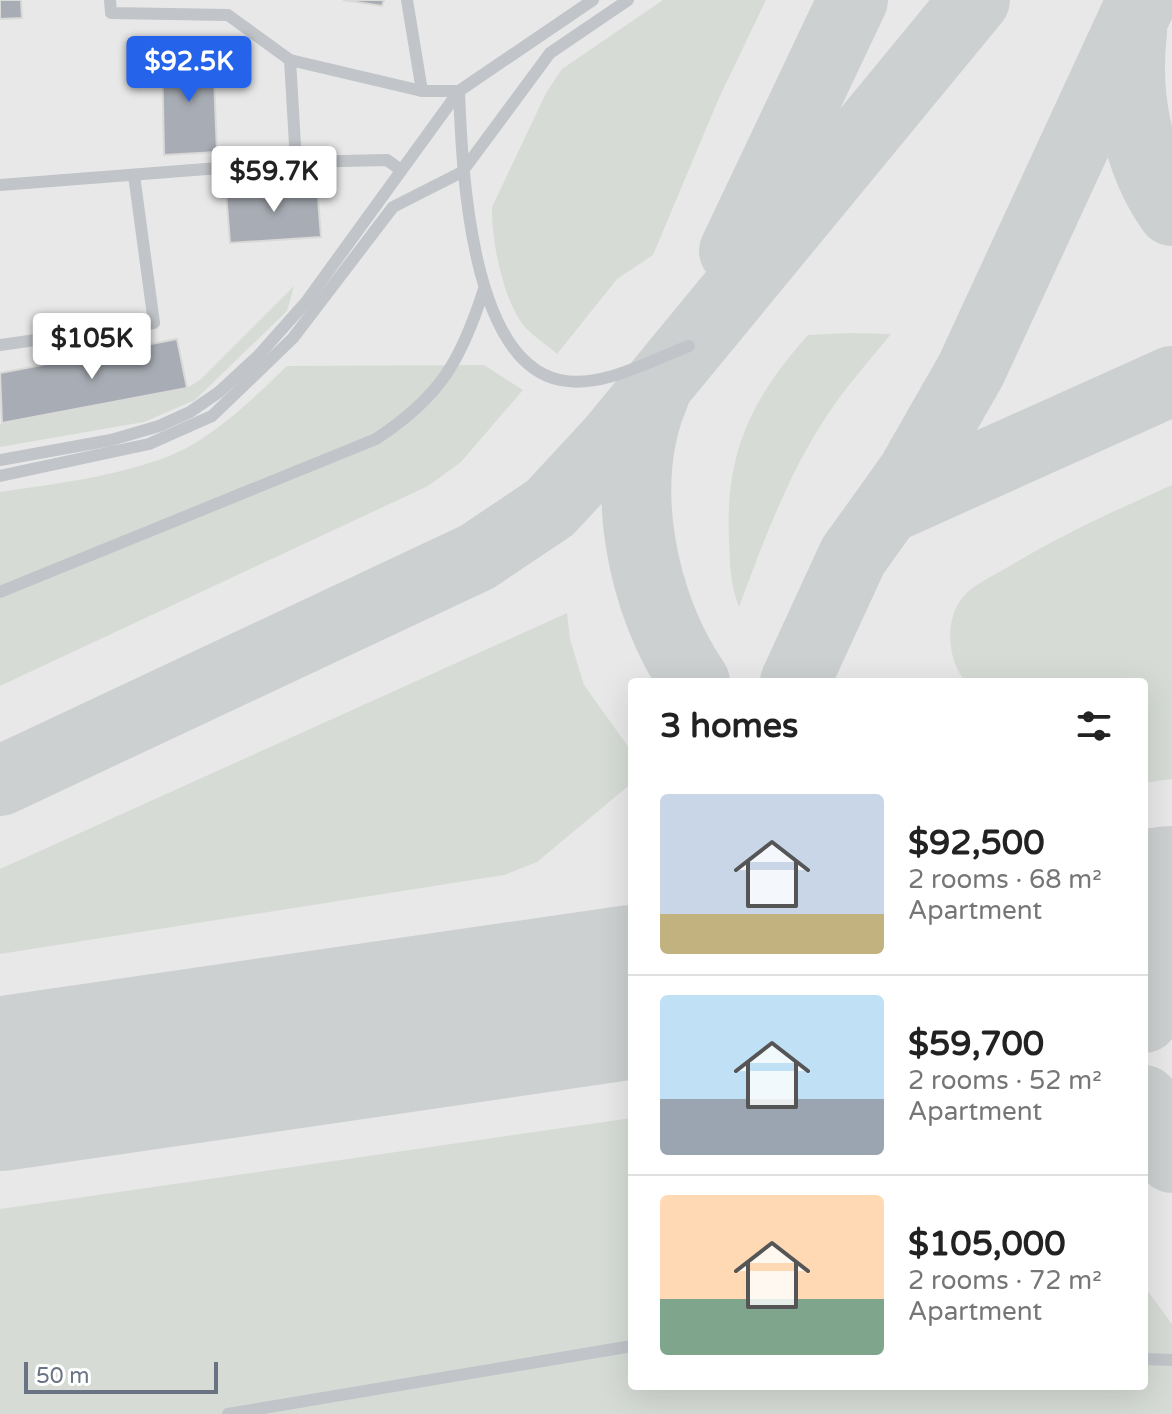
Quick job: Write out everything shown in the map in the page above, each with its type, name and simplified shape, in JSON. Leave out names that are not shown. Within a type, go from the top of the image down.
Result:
[{"type":"lane","points":[[110,0],[111,13],[228,15],[290,60],[422,91],[459,91]]},
{"type":"lane","points":[[407,0],[422,91]]},
{"type":"lane","points":[[0,460],[127,436],[159,426],[206,402],[283,330],[459,91],[593,0]]},
{"type":"lane","points":[[0,476],[149,444],[212,416],[293,338],[393,207],[462,172],[550,53],[628,0]]},
{"type":"lane","points":[[290,60],[296,162]]},
{"type":"lane","points":[[459,91],[462,172],[484,289],[512,345],[538,373],[563,381],[593,381],[689,346]]},
{"type":"lane","points":[[0,185],[296,162],[387,160],[401,170]]},
{"type":"lane","points":[[0,345],[154,323],[134,175]]},
{"type":"lane","points":[[0,592],[376,439],[425,402],[444,380],[466,345],[484,289]]},
{"type":"lane","points":[[228,1414],[628,1347]]},
{"type":"lane","points":[[1148,1359],[1172,1360]]},
{"type":"shaded area","points":[[0,0],[1172,0],[1172,1414],[0,1414]]},
{"type":"shaded area","points":[[663,0],[766,0],[719,98],[653,255],[617,279],[557,354],[524,326],[510,301],[496,252],[492,207],[546,93],[562,69]]},
{"type":"shaded area","points":[[294,286],[287,311],[195,400],[144,422],[0,447],[0,424],[187,388],[200,380]]},
{"type":"shaded area","points":[[891,334],[841,396],[812,439],[777,509],[739,607],[731,574],[729,509],[737,454],[746,429],[771,382],[808,335]]},
{"type":"shaded area","points":[[484,365],[523,390],[461,462],[428,486],[0,686],[0,492],[103,475],[144,465],[181,451],[214,431],[287,366]]},
{"type":"shaded area","points":[[1172,485],[1172,779],[1148,782],[1148,678],[963,678],[952,652],[953,617],[967,592],[1028,555]]},
{"type":"shaded area","points":[[567,613],[570,639],[584,685],[628,746],[628,786],[537,862],[504,875],[0,954],[0,869]]},
{"type":"shaded area","points":[[628,1119],[628,1390],[1148,1390],[1148,1291],[1172,1324],[1172,1414],[0,1414],[0,1209]]},
{"type":"building","points":[[0,0],[21,0],[22,18],[0,19]]},
{"type":"building","points":[[343,0],[384,0],[382,6]]},
{"type":"building","points":[[213,53],[217,152],[164,155],[162,55]]},
{"type":"building","points":[[317,185],[321,237],[230,243],[226,192]]},
{"type":"building","points":[[177,339],[187,388],[2,423],[0,373]]},
{"type":"taxiway","points":[[734,251],[853,0]]},
{"type":"taxiway","points":[[0,781],[477,557],[550,508],[612,441],[975,0]]},
{"type":"taxiway","points":[[797,678],[853,556],[911,475],[971,370],[1142,0]]},
{"type":"taxiway","points":[[1132,32],[1130,78],[1136,125],[1150,170],[1172,211]]},
{"type":"taxiway","points":[[889,508],[1172,381]]},
{"type":"taxiway","points":[[655,394],[643,428],[637,465],[640,542],[661,617],[693,678]]},
{"type":"taxiway","points":[[526,1007],[591,987],[628,965]]},
{"type":"taxiway","points":[[1148,1011],[1172,971]]},
{"type":"taxiway","points":[[1148,1108],[1172,1158]]},
{"type":"runway","points":[[1148,916],[1172,913]]},
{"type":"runway","points":[[0,1084],[628,993]]}]
